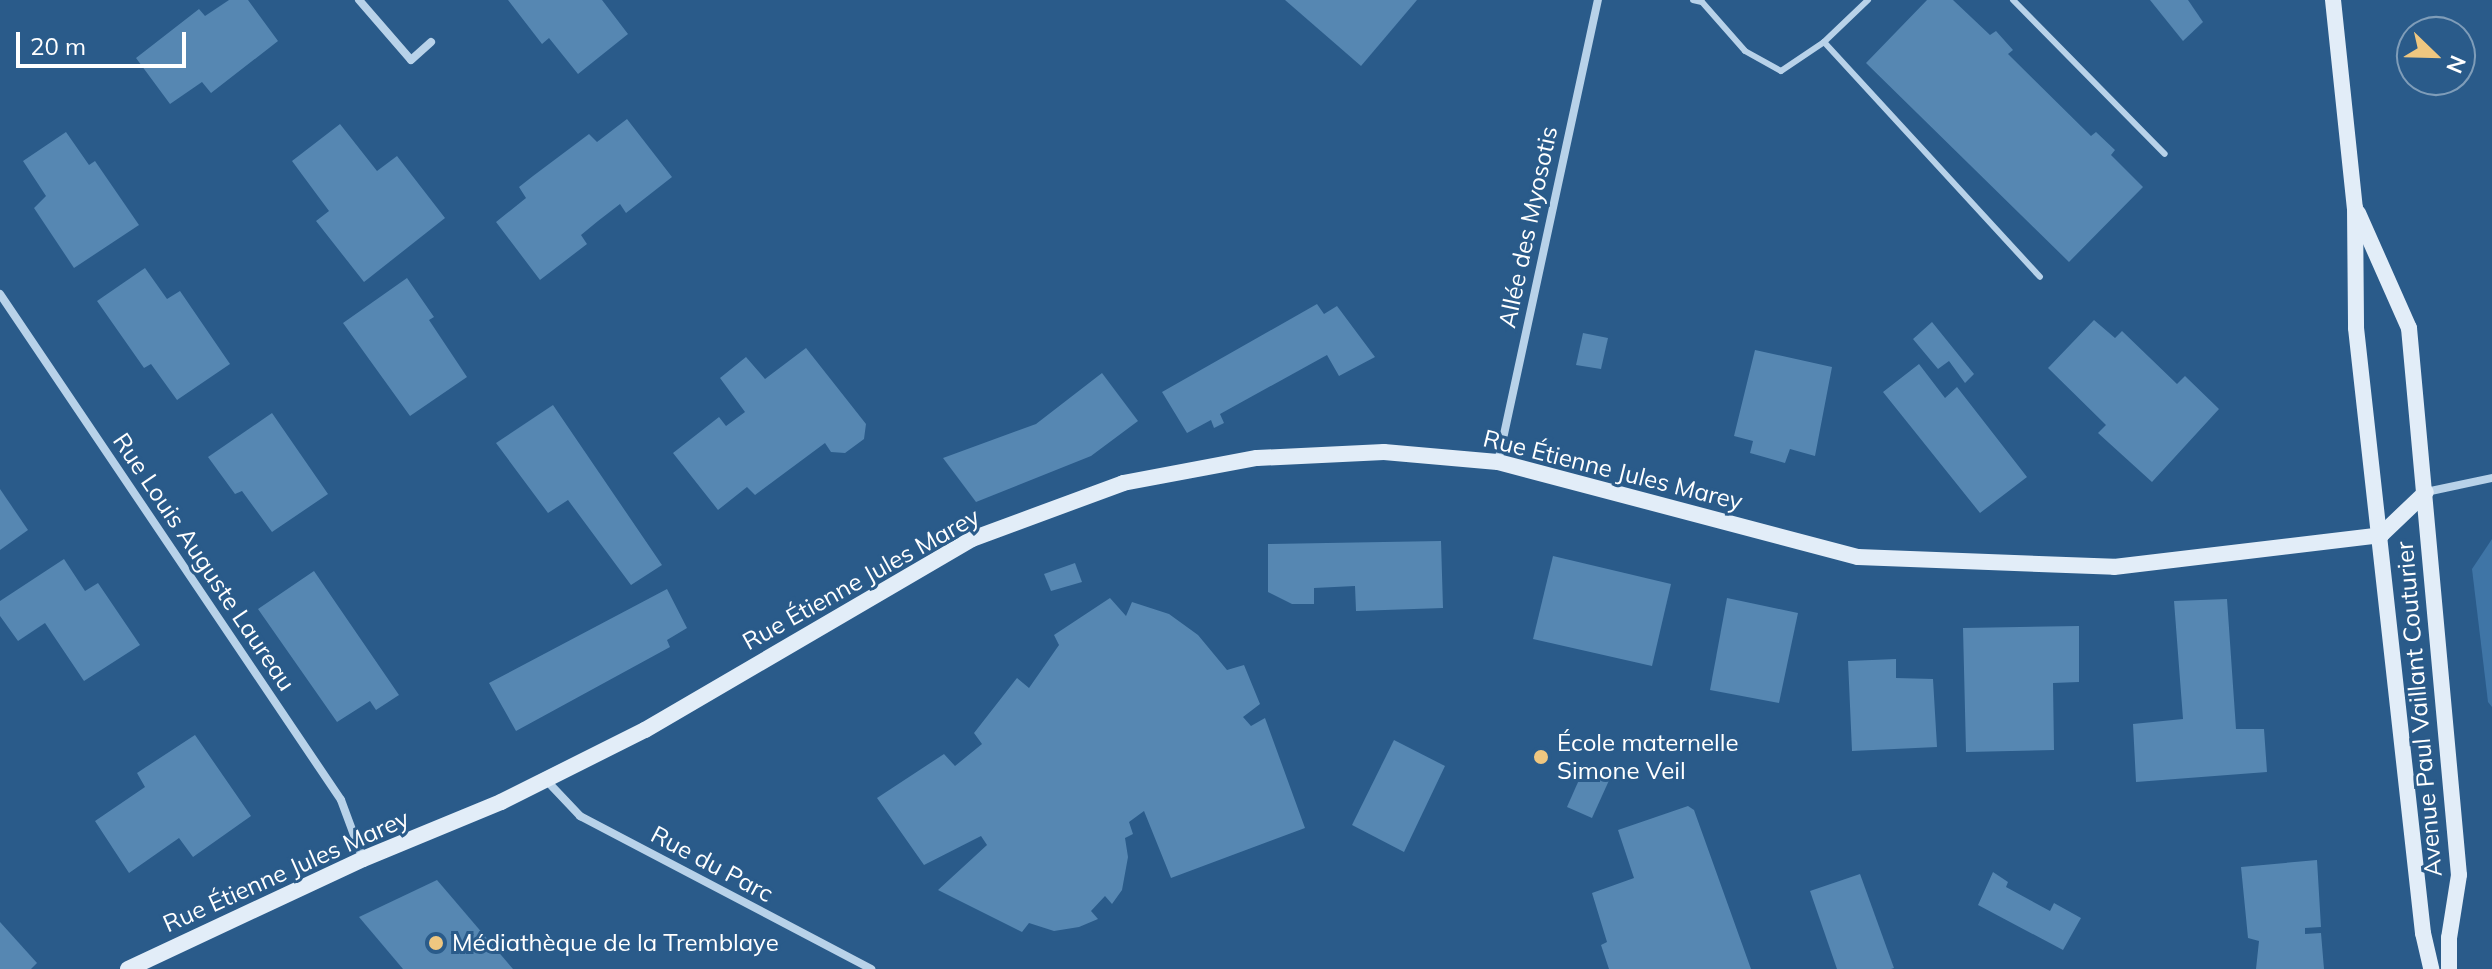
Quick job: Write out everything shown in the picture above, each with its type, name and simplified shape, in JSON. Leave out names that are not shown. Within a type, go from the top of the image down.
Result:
[{"type":"street","points":[[359,0],[411,60],[431,42]]},
{"type":"street","name":"Allée des Myosotis","points":[[1498,462],[1598,0]]},
{"type":"street","name":"Avenue Paul Vaillant Couturier","points":[[2333,0],[2355,208],[2356,328],[2423,933],[2431,969]]},
{"type":"street","name":"Avenue Paul Vaillant Couturier","points":[[2355,208],[2409,328],[2459,875],[2449,938],[2449,969]]},
{"type":"street","name":"Rue Louis Auguste Laureau","points":[[0,294],[341,800],[363,859]]},
{"type":"street","name":"Rue Étienne Jules Marey","points":[[128,969],[363,859],[546,780],[645,730],[972,539],[1123,483],[1257,458],[1384,452],[1498,462],[1858,557],[2114,567],[2381,535]]},
{"type":"street","points":[[2426,492],[2492,478]]},
{"type":"street","name":"Avenue Paul Vaillant Couturier","points":[[2381,535],[2426,492]]},
{"type":"street","name":"Rue du Parc","points":[[546,780],[580,816],[871,969]]},
{"type":"lane","points":[[1693,0],[1702,2],[1745,51],[1781,71],[1824,42],[1868,0]]},
{"type":"lane","points":[[2013,0],[2165,154]]},
{"type":"lane","points":[[1824,42],[2040,277]]},
{"type":"shaded area","points":[[2492,539],[2492,707],[2488,702],[2472,569]]},
{"type":"building","points":[[229,0],[248,0],[278,41],[211,93],[202,82],[170,104],[136,58],[199,9],[205,16]]},
{"type":"building","points":[[508,0],[602,0],[628,34],[578,74],[549,38],[542,44]]},
{"type":"building","points":[[1285,0],[1417,0],[1361,66]]},
{"type":"building","points":[[1927,0],[1953,0],[1990,35],[1996,31],[2013,50],[2008,54],[2091,136],[2096,132],[2115,150],[2111,155],[2143,187],[2069,262],[1866,63]]},
{"type":"building","points":[[2150,0],[2188,0],[2203,22],[2183,41]]},
{"type":"building","points":[[627,119],[672,177],[626,213],[620,204],[598,221],[581,235],[587,244],[540,280],[496,222],[526,198],[519,187],[589,134],[597,142]]},
{"type":"building","points":[[340,124],[377,171],[397,156],[445,218],[364,282],[316,221],[329,211],[292,161]]},
{"type":"building","points":[[66,132],[89,165],[95,161],[139,225],[74,268],[34,208],[46,196],[23,161]]},
{"type":"building","points":[[145,268],[167,299],[180,291],[230,364],[177,400],[151,364],[144,368],[97,301]]},
{"type":"building","points":[[407,278],[434,317],[429,320],[467,377],[410,416],[343,323]]},
{"type":"building","points":[[1317,304],[1324,314],[1337,306],[1375,357],[1339,376],[1327,355],[1220,414],[1224,423],[1214,428],[1211,420],[1187,433],[1162,392]]},
{"type":"building","points":[[2094,320],[2115,338],[2122,331],[2177,384],[2185,376],[2219,409],[2152,482],[2098,433],[2106,425],[2048,368]]},
{"type":"building","points":[[1932,322],[1974,374],[1965,383],[1949,361],[1938,369],[1913,339]]},
{"type":"building","points":[[1583,333],[1608,338],[1601,369],[1576,365]]},
{"type":"building","points":[[806,348],[866,424],[864,439],[845,453],[831,452],[825,443],[755,495],[747,487],[718,510],[673,453],[719,417],[726,426],[745,412],[720,378],[746,357],[765,379]]},
{"type":"building","points":[[1755,350],[1832,367],[1815,456],[1790,449],[1785,463],[1750,453],[1753,441],[1734,436]]},
{"type":"building","points":[[1919,364],[1945,398],[1957,387],[2027,477],[1980,513],[1883,392]]},
{"type":"building","points":[[1102,373],[1138,421],[1091,456],[976,502],[943,458],[1036,424]]},
{"type":"building","points":[[553,405],[662,565],[631,585],[568,500],[548,513],[496,443]]},
{"type":"building","points":[[272,413],[328,494],[272,532],[242,491],[235,494],[208,457]]},
{"type":"building","points":[[0,489],[28,530],[0,550]]},
{"type":"building","points":[[1441,541],[1443,608],[1356,611],[1355,586],[1314,588],[1314,604],[1292,604],[1268,592],[1268,544]]},
{"type":"building","points":[[1553,556],[1671,584],[1652,666],[1533,639]]},
{"type":"building","points":[[64,559],[85,591],[98,583],[140,645],[84,681],[45,623],[18,641],[0,616],[0,601]]},
{"type":"building","points":[[1075,563],[1082,582],[1051,591],[1044,574]]},
{"type":"building","points":[[314,571],[399,695],[376,710],[370,701],[337,722],[258,609]]},
{"type":"building","points":[[667,589],[687,628],[667,640],[670,647],[516,731],[489,683]]},
{"type":"building","points":[[1110,598],[1126,616],[1132,602],[1169,614],[1198,635],[1227,670],[1244,665],[1260,704],[1243,717],[1251,726],[1265,718],[1305,828],[1171,878],[1144,811],[1129,822],[1133,834],[1125,838],[1128,857],[1122,890],[1112,904],[1105,896],[1091,911],[1098,919],[1079,927],[1054,931],[1029,923],[1022,932],[938,890],[987,845],[981,836],[924,865],[877,798],[944,754],[955,766],[982,744],[974,733],[1017,678],[1029,688],[1059,645],[1054,635]]},
{"type":"building","points":[[1727,598],[1798,613],[1779,703],[1710,690]]},
{"type":"building","points":[[2227,599],[2236,729],[2264,729],[2267,772],[2136,782],[2133,724],[2183,719],[2174,601]]},
{"type":"building","points":[[2079,626],[2079,682],[2053,683],[2054,750],[1966,752],[1963,628]]},
{"type":"building","points":[[1896,659],[1896,678],[1933,679],[1937,747],[1852,751],[1848,661]]},
{"type":"building","points":[[195,735],[251,816],[193,857],[179,838],[129,873],[95,821],[145,787],[137,773]]},
{"type":"building","points":[[1394,740],[1445,766],[1404,852],[1352,825]]},
{"type":"building","points":[[1586,764],[1611,776],[1592,818],[1567,807]]},
{"type":"building","points":[[1688,806],[1694,810],[1751,969],[1609,969],[1601,945],[1607,942],[1592,893],[1634,878],[1618,830]]},
{"type":"building","points":[[2317,860],[2321,927],[2305,928],[2305,934],[2321,933],[2324,969],[2256,969],[2259,941],[2248,938],[2241,867]]},
{"type":"building","points":[[1993,872],[2008,882],[2006,887],[2050,911],[2054,903],[2081,918],[2063,950],[1978,905]]},
{"type":"building","points":[[1860,874],[1894,968],[1837,969],[1810,891]]},
{"type":"building","name":"Médiathèque de la Tremblaye","points":[[437,880],[513,969],[403,969],[359,917]]},
{"type":"building","points":[[0,922],[37,963],[31,969],[0,969]]},
{"type":"place","name":"École maternelle Simone Veil","points":[[1541,757]]},
{"type":"place","name":"Médiathèque de la Tremblaye","points":[[436,943]]}]
